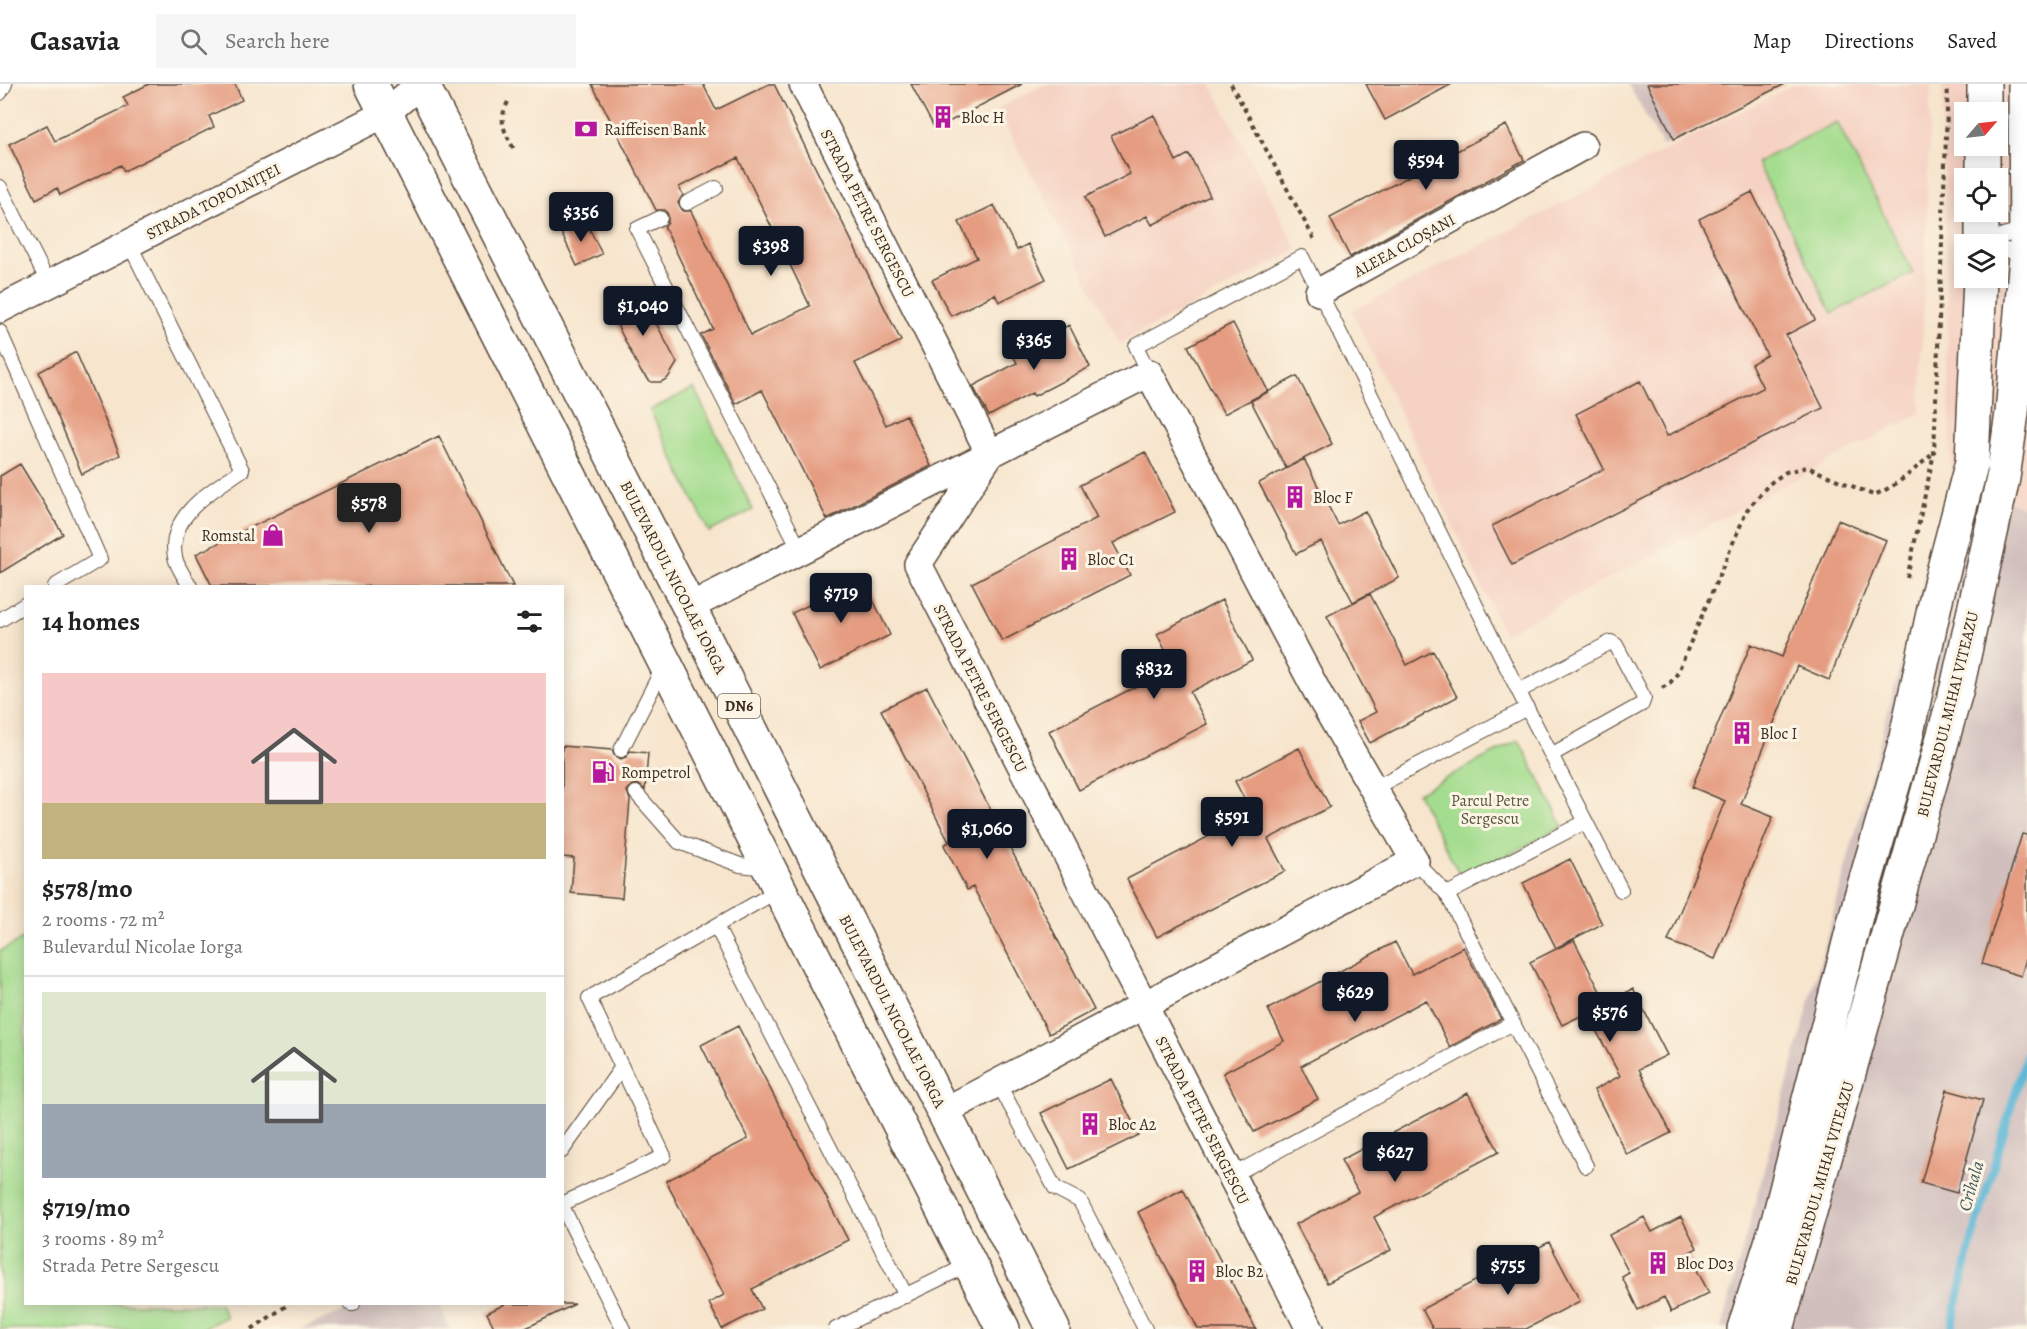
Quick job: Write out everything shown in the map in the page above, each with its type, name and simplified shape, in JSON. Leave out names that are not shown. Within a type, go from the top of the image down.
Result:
[{"type":"main road","name":"DN6","points":[[371,84],[1003,1329]]},
{"type":"main road","name":"BULEVARDUL NICOLAE IORGA","points":[[421,84],[1053,1329]]},
{"type":"main road","points":[[1984,84],[1984,102]]},
{"type":"main road","name":"BULEVARDUL MIHAI VITEAZU","points":[[2007,234],[2027,158],[2025,84]]},
{"type":"main road","name":"BULEVARDUL MIHAI VITEAZU","points":[[1777,1329],[1957,688],[2003,478],[2023,323],[2008,254]]},
{"type":"main road","name":"BULEVARDUL MIHAI VITEAZU","points":[[1744,1329],[1778,1221],[1857,912],[1903,751],[1937,595],[1971,462],[1980,288]]},
{"type":"main road","points":[[1879,832],[1913,843]]},
{"type":"street","name":"STRADA TOPOLNIȚEI","points":[[0,309],[386,113],[421,84]]},
{"type":"street","name":"STRADA PETRE SERGESCU","points":[[803,84],[990,454],[918,564],[1310,1329]]},
{"type":"street","name":"ALEEA CLOȘANI","points":[[1319,292],[1583,146]]},
{"type":"street","points":[[689,608],[1149,373],[1320,697],[1415,861],[944,1112]]},
{"type":"lane","points":[[0,93],[5,84]]},
{"type":"lane","points":[[0,187],[49,284]]},
{"type":"lane","points":[[687,203],[716,188]]},
{"type":"lane","points":[[660,218],[637,229],[801,552]]},
{"type":"lane","points":[[129,243],[242,470],[185,513],[176,534],[175,558],[189,585]]},
{"type":"lane","points":[[1149,373],[1136,346],[1302,257],[1527,708],[1621,890]]},
{"type":"lane","points":[[0,332],[100,559],[57,585]]},
{"type":"lane","points":[[0,620],[24,605]]},
{"type":"lane","points":[[1519,691],[1611,642],[1616,645],[1644,698],[1642,704],[1551,755]]},
{"type":"lane","points":[[621,750],[665,664]]},
{"type":"lane","points":[[1372,789],[1527,708]]},
{"type":"lane","points":[[564,1204],[664,1156],[589,998],[716,926],[773,879],[679,842],[636,793]]},
{"type":"lane","points":[[1448,894],[1585,822]]},
{"type":"lane","points":[[1415,861],[1448,894],[1586,1166]]},
{"type":"lane","points":[[716,926],[906,1296]]},
{"type":"lane","points":[[1233,1175],[1514,1023]]},
{"type":"lane","points":[[564,1147],[622,1067]]},
{"type":"lane","points":[[998,1083],[1054,1188],[1080,1201],[1144,1329]]},
{"type":"lane","points":[[564,1209],[623,1329]]},
{"type":"lane","points":[[836,1329],[970,1264]]},
{"type":"path","points":[[1231,84],[1315,241]]},
{"type":"path","points":[[1907,579],[1934,453],[1948,84]]},
{"type":"path","points":[[508,102],[502,113],[503,128],[516,151]]},
{"type":"path","points":[[1644,698],[1670,683],[1677,674],[1747,510],[1769,484],[1786,472],[1807,467],[1873,495],[1894,485],[1934,453]]},
{"type":"path","points":[[252,1329],[288,1305]]},
{"type":"shaded area","points":[[1045,84],[1211,84],[1298,250],[1120,343],[997,109]]},
{"type":"shaded area","points":[[1628,84],[1783,84],[1663,146]]},
{"type":"shaded area","points":[[1795,84],[1931,84],[1920,413],[1504,634],[1352,311]]},
{"type":"shaded area","points":[[1942,84],[2027,84],[2027,509],[1951,478]]},
{"type":"shaded area","points":[[1951,478],[2027,509],[2027,1329],[1721,1329]]},
{"type":"shaded area","points":[[360,1305],[439,1305],[450,1329],[300,1329]]},
{"type":"green space","points":[[1837,122],[1913,273],[1832,313],[1757,162]]},
{"type":"green space","points":[[694,388],[753,510],[709,532],[650,410]]},
{"type":"green space","name":"Parcul Petre Sergescu","points":[[1519,740],[1563,826],[1462,879],[1417,793]]},
{"type":"green space","points":[[24,939],[24,1305],[220,1305],[226,1317],[202,1329],[0,1329],[0,951]]},
{"type":"building","points":[[149,84],[235,84],[242,100],[209,116],[214,127],[124,171],[121,165],[60,195],[57,188],[36,199],[9,144],[47,125],[55,141],[128,106],[123,97]]},
{"type":"building","points":[[592,84],[703,84],[716,110],[769,84],[774,84],[901,341],[855,363],[886,425],[906,415],[931,466],[827,519],[762,390],[736,404],[701,335],[713,329],[664,226],[668,223],[668,215],[665,210],[656,210]],"holes":[[[738,158],[810,306],[751,335],[691,211],[683,211],[678,203],[683,195],[679,187]]]},
{"type":"building","name":"Bloc H","points":[[911,84],[1022,84],[935,129]]},
{"type":"building","points":[[1366,84],[1452,84],[1385,120]]},
{"type":"building","points":[[1647,84],[1785,84],[1674,139]]},
{"type":"building","points":[[1154,115],[1176,161],[1189,154],[1210,196],[1152,225],[1147,216],[1105,237],[1085,197],[1130,174],[1111,136]]},
{"type":"building","points":[[1506,125],[1524,160],[1350,257],[1330,218]]},
{"type":"building","points":[[1752,192],[1815,320],[1786,335],[1823,408],[1512,565],[1492,526],[1604,469],[1576,414],[1640,381],[1667,436],[1763,388],[1751,364],[1767,355],[1699,219]]},
{"type":"building","points":[[994,205],[1017,250],[1028,244],[1046,279],[999,302],[995,294],[951,316],[932,280],[977,258],[959,222]]},
{"type":"building","points":[[585,220],[602,254],[577,266],[561,232]]},
{"type":"building","points":[[638,289],[677,363],[668,378],[661,382],[651,382],[641,372],[607,305]]},
{"type":"building","points":[[1233,323],[1268,391],[1224,414],[1188,346]]},
{"type":"building","points":[[1069,325],[1090,367],[1034,396],[1032,393],[989,416],[973,386],[1017,363],[1012,354]]},
{"type":"building","points":[[76,352],[120,455],[82,474],[39,372]]},
{"type":"building","points":[[1297,376],[1332,444],[1286,468],[1251,401]]},
{"type":"building","points":[[439,436],[513,585],[212,585],[196,554]]},
{"type":"building","name":"Bloc C1","points":[[1145,452],[1175,512],[1113,543],[1130,575],[1002,641],[972,583],[1097,518],[1080,485]]},
{"type":"building","points":[[1304,459],[1338,525],[1365,511],[1399,578],[1353,602],[1321,541],[1296,554],[1259,483]]},
{"type":"building","points":[[20,464],[63,534],[0,573],[0,476]]},
{"type":"building","name":"Bloc I","points":[[1838,520],[1886,540],[1829,680],[1797,666],[1741,804],[1773,817],[1715,959],[1668,941],[1725,801],[1692,787],[1751,644],[1782,657]]},
{"type":"building","points":[[863,579],[890,635],[820,670],[792,613]]},
{"type":"building","points":[[1370,594],[1407,665],[1433,651],[1457,697],[1370,743],[1358,721],[1376,712],[1327,616]]},
{"type":"building","points":[[1222,600],[1252,660],[1190,692],[1207,724],[1079,790],[1049,731],[1174,667],[1157,634]]},
{"type":"building","points":[[927,687],[1094,1010],[1049,1034],[973,887],[967,890],[944,845],[949,842],[881,710]]},
{"type":"building","points":[[564,746],[612,750],[614,755],[621,759],[626,757],[630,751],[648,753],[645,790],[635,784],[627,791],[630,800],[622,898],[571,893],[574,858],[564,857]]},
{"type":"building","points":[[1299,748],[1330,807],[1268,839],[1285,871],[1157,937],[1127,879],[1252,814],[1235,781]]},
{"type":"building","points":[[2022,834],[2027,835],[2027,956],[2021,976],[1982,964]]},
{"type":"building","points":[[1570,859],[1602,924],[1556,948],[1523,883]]},
{"type":"building","points":[[1574,940],[1606,1003],[1633,989],[1667,1055],[1639,1069],[1671,1133],[1627,1155],[1594,1090],[1620,1076],[1587,1013],[1562,1025],[1530,962]]},
{"type":"building","points":[[1395,942],[1412,974],[1463,947],[1501,1019],[1450,1047],[1426,1000],[1301,1066],[1318,1099],[1254,1132],[1223,1073],[1284,1041],[1268,1009]]},
{"type":"building","points":[[738,1026],[848,1240],[752,1289],[762,1309],[722,1329],[709,1303],[724,1295],[666,1181],[748,1139],[701,1045]]},
{"type":"building","name":"Bloc A2","points":[[1111,1079],[1139,1135],[1069,1169],[1041,1113]]},
{"type":"building","points":[[1947,1090],[1983,1100],[1957,1193],[1921,1183]]},
{"type":"building","points":[[1468,1093],[1499,1152],[1374,1217],[1391,1250],[1327,1283],[1296,1224],[1358,1192],[1341,1160]]},
{"type":"building","name":"Bloc B2","points":[[1183,1189],[1256,1329],[1198,1329],[1138,1212]]},
{"type":"building","name":"Bloc D03","points":[[1644,1217],[1652,1232],[1681,1217],[1697,1248],[1688,1253],[1709,1293],[1671,1312],[1664,1297],[1638,1310],[1622,1277],[1629,1273],[1609,1235]]},
{"type":"building","points":[[1549,1242],[1580,1301],[1526,1329],[1433,1329],[1422,1309]]},
{"type":"building","points":[[575,1304],[524,1329],[495,1329],[487,1313],[503,1305]]},
{"type":"waterway","name":"Crihala","points":[[1951,1329],[1972,1240],[2027,1053]]},
{"type":"place","name":"Bloc H","points":[[943,117]]},
{"type":"place","name":"Raiffeisen Bank","points":[[586,129]]},
{"type":"place","name":"Bloc F","points":[[1295,497]]},
{"type":"place","name":"Romstal","points":[[273,535]]},
{"type":"place","name":"Bloc C1","points":[[1069,559]]},
{"type":"place","name":"Bloc I","points":[[1742,733]]},
{"type":"place","name":"Rompetrol","points":[[603,772]]},
{"type":"place","name":"Bloc A2","points":[[1090,1124]]},
{"type":"place","name":"Bloc D03","points":[[1658,1263]]},
{"type":"place","name":"Bloc B2","points":[[1197,1271]]}]
